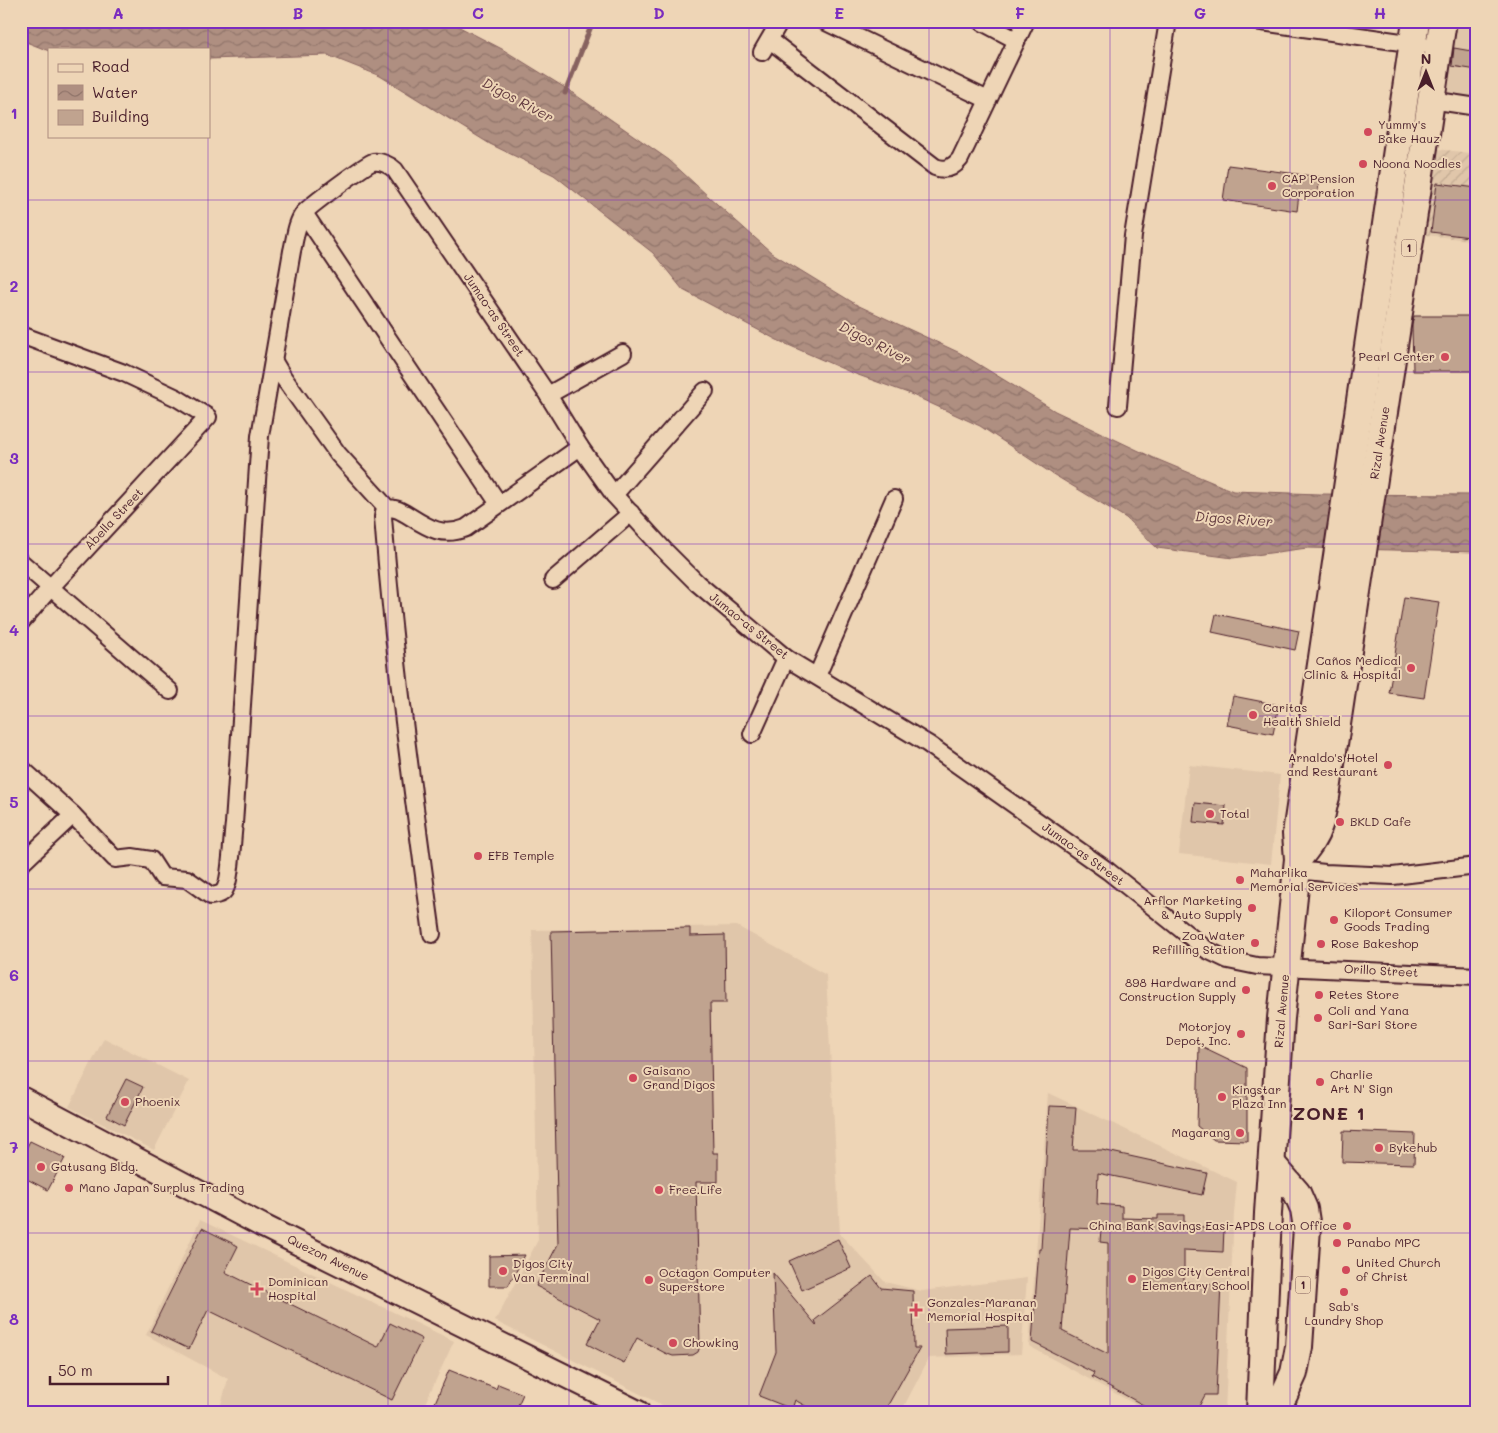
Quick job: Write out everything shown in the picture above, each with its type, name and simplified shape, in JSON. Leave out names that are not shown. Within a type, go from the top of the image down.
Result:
[{"type":"main road","name":"Rizal Avenue","points":[[1297,864],[1310,844],[1320,823],[1326,797],[1442,21]]},
{"type":"main road","name":"Rizal Avenue","points":[[1260,1412],[1267,1233],[1281,1018],[1297,864],[1296,834],[1414,32]]},
{"type":"main road","points":[[1342,517],[1368,522]]},
{"type":"main road","name":"Quezon Avenue","points":[[21,1098],[261,1225],[638,1412]]},
{"type":"main road","name":"1","points":[[1272,1164],[1297,1193],[1304,1209],[1307,1228],[1299,1347],[1294,1373],[1274,1412]]},
{"type":"street","points":[[780,21],[766,46],[938,168],[949,168],[960,160],[1026,21]]},
{"type":"street","points":[[824,21],[988,100]]},
{"type":"street","points":[[980,21],[1016,40]]},
{"type":"street","points":[[1118,406],[1133,236],[1168,21]]},
{"type":"street","points":[[1255,21],[1414,32],[1439,48]]},
{"type":"street","points":[[1431,100],[1477,107]]},
{"type":"street","name":"Jumao-as Street","points":[[304,213],[368,164],[377,162],[392,167],[548,394],[580,447],[614,495],[697,583],[786,658],[928,744],[1108,871],[1207,950],[1228,960],[1244,964],[1286,966]]},
{"type":"street","points":[[21,768],[73,814],[115,859],[132,856],[151,860],[162,877],[187,880],[212,896],[225,889],[234,824],[260,436],[292,251],[298,225],[304,213],[499,504]]},
{"type":"street","name":"Abella Street","points":[[21,335],[124,373],[176,398],[208,418],[51,587],[21,622]]},
{"type":"street","points":[[548,394],[623,352]]},
{"type":"street","points":[[273,360],[338,454],[387,508],[397,509],[431,529],[453,532],[466,528],[580,447]]},
{"type":"street","points":[[614,495],[704,391]]},
{"type":"street","points":[[817,676],[894,499]]},
{"type":"street","points":[[387,508],[383,517],[390,597],[410,778],[432,934]]},
{"type":"street","points":[[554,580],[631,513]]},
{"type":"street","points":[[21,562],[170,690]]},
{"type":"street","points":[[752,734],[786,658]]},
{"type":"street","points":[[21,864],[73,814]]},
{"type":"street","points":[[1297,864],[1334,874],[1393,876],[1477,866]]},
{"type":"street","name":"Orillo Street","points":[[1286,966],[1477,976]]},
{"type":"shaded area","points":[[1457,21],[1477,21],[1477,98],[1447,94]]},
{"type":"shaded area","points":[[1438,149],[1477,154],[1477,241],[1426,235]]},
{"type":"shaded area","points":[[1189,765],[1280,775],[1271,864],[1179,854]]},
{"type":"shaded area","points":[[737,926],[826,975],[840,1234],[885,1282],[922,1291],[1027,1278],[1021,1354],[929,1358],[901,1412],[676,1412],[495,1321],[538,1240],[532,930]]},
{"type":"shaded area","points":[[104,1038],[189,1081],[154,1150],[69,1107]]},
{"type":"shaded area","name":"Digos City Central Elementary School","points":[[1048,1093],[1237,1182],[1225,1412],[1149,1412],[1029,1346]]},
{"type":"shaded area","name":"Dominican Hospital","points":[[200,1220],[454,1341],[421,1412],[219,1412],[228,1379],[146,1335]]},
{"type":"water","name":"Digos River","points":[[21,21],[448,21],[502,49],[567,89],[669,160],[772,253],[857,305],[960,353],[1055,411],[1154,458],[1233,491],[1319,494],[1477,495],[1477,552],[1307,548],[1233,558],[1157,548],[1126,518],[1051,473],[980,426],[908,393],[850,372],[777,340],[683,290],[653,253],[554,175],[490,144],[380,76],[327,55],[210,59],[210,48],[48,48],[48,51],[21,40]]},
{"type":"building","points":[[1454,48],[1477,52],[1477,70],[1452,66]]},
{"type":"building","name":"CAP Pension Corporation","points":[[1228,165],[1320,177],[1317,197],[1299,194],[1297,211],[1223,200]]},
{"type":"building","points":[[1437,183],[1477,188],[1477,238],[1431,232]]},
{"type":"building","name":"Pearl Center","points":[[1414,316],[1477,316],[1477,371],[1413,371],[1412,325]]},
{"type":"building","name":"Caños Medical Clinic & Hospital","points":[[1404,597],[1439,602],[1424,698],[1389,693]]},
{"type":"building","points":[[1216,614],[1299,631],[1295,650],[1212,632]]},
{"type":"building","name":"Caritas Health Shield","points":[[1233,696],[1279,705],[1273,734],[1227,725]]},
{"type":"building","name":"Total","points":[[1195,803],[1226,806],[1224,825],[1193,822]]},
{"type":"building","name":"Gaisano Grand Digos","points":[[690,928],[690,936],[725,935],[726,1003],[710,1003],[713,1153],[718,1153],[718,1182],[696,1182],[700,1346],[698,1352],[693,1355],[673,1356],[637,1338],[624,1363],[587,1344],[600,1319],[536,1286],[558,1244],[551,931]]},
{"type":"building","name":"Kingstar Plaza Inn","points":[[1199,1045],[1247,1068],[1247,1141],[1214,1140],[1197,1126]]},
{"type":"building","name":"Phoenix","points":[[126,1079],[143,1087],[124,1125],[107,1116]]},
{"type":"building","name":"Digos City Central Elementary School","points":[[1049,1106],[1076,1107],[1073,1150],[1102,1150],[1207,1173],[1202,1195],[1098,1173],[1097,1204],[1122,1206],[1122,1218],[1158,1219],[1158,1215],[1184,1215],[1184,1226],[1224,1228],[1223,1252],[1184,1250],[1184,1282],[1221,1284],[1216,1395],[1205,1395],[1196,1412],[1156,1412],[1092,1377],[1094,1373],[1032,1342],[1039,1249],[1041,1249]],"holes":[[[1070,1228],[1101,1229],[1100,1242],[1108,1243],[1108,1354],[1062,1331]]]},
{"type":"building","name":"Bykehub","points":[[1343,1131],[1415,1134],[1414,1164],[1342,1162]]},
{"type":"building","name":"Gatusang Bldg.","points":[[30,1141],[65,1158],[48,1190],[21,1176],[21,1158]]},
{"type":"building","points":[[202,1228],[238,1246],[225,1272],[378,1347],[390,1323],[422,1339],[392,1400],[208,1310],[189,1349],[151,1331]]},
{"type":"building","points":[[838,1239],[851,1268],[802,1290],[789,1261]]},
{"type":"building","name":"Digos City Van Terminal","points":[[525,1255],[508,1286],[489,1286],[489,1256]]},
{"type":"building","points":[[773,1273],[817,1326],[815,1320],[872,1276],[881,1288],[913,1291],[914,1348],[920,1348],[884,1412],[816,1412],[795,1400],[792,1409],[759,1396],[776,1352]]},
{"type":"building","points":[[1008,1326],[1008,1352],[946,1354],[945,1328]]},
{"type":"building","points":[[449,1370],[496,1389],[498,1384],[523,1394],[515,1412],[431,1412]]},
{"type":"waterway","points":[[565,93],[593,21]]},
{"type":"place","name":"Yummy's Bake Hauz","points":[[1368,132]]},
{"type":"place","name":"Noona Noodles","points":[[1363,164]]},
{"type":"place","name":"CAP Pension Corporation","points":[[1272,186]]},
{"type":"place","name":"Pearl Center","points":[[1445,357]]},
{"type":"place","name":"Caños Medical Clinic & Hospital","points":[[1411,668]]},
{"type":"place","name":"Caritas Health Shield","points":[[1253,715]]},
{"type":"place","name":"Arnaldo's Hotel and Restaurant","points":[[1388,765]]},
{"type":"place","name":"Total","points":[[1210,814]]},
{"type":"place","name":"BKLD Cafe","points":[[1340,822]]},
{"type":"place","name":"EFB Temple","points":[[478,856]]},
{"type":"place","name":"Maharlika Memorial Services","points":[[1240,880]]},
{"type":"place","name":"Arflor Marketing & Auto Supply","points":[[1252,908]]},
{"type":"place","name":"Kiloport Consumer Goods Trading","points":[[1334,920]]},
{"type":"place","name":"Zoa Water Refilling Station","points":[[1255,943]]},
{"type":"place","name":"Rose Bakeshop","points":[[1321,944]]},
{"type":"place","name":"898 Hardware and Construction Supply","points":[[1246,990]]},
{"type":"place","name":"Retes Store","points":[[1319,995]]},
{"type":"place","name":"Coli and Yana Sari-Sari Store","points":[[1318,1018]]},
{"type":"place","name":"Motorjoy Depot, Inc.","points":[[1241,1034]]},
{"type":"place","name":"Gaisano Grand Digos","points":[[633,1078]]},
{"type":"place","name":"Charlie Art N' Sign","points":[[1320,1082]]},
{"type":"place","name":"Kingstar Plaza Inn","points":[[1222,1097]]},
{"type":"place","name":"Phoenix","points":[[125,1102]]},
{"type":"place","name":"Magarang","points":[[1240,1133]]},
{"type":"place","name":"Bykehub","points":[[1379,1148]]},
{"type":"place","name":"Gatusang Bldg.","points":[[41,1167]]},
{"type":"place","name":"Mano Japan Surplus Trading","points":[[69,1188]]},
{"type":"place","name":"Free.Life","points":[[659,1190]]},
{"type":"place","name":"China Bank Savings Easi-APDS Loan Office","points":[[1347,1226]]},
{"type":"place","name":"Panabo MPC","points":[[1337,1243]]},
{"type":"place","name":"United Church of Christ","points":[[1346,1270]]},
{"type":"place","name":"Digos City Van Terminal","points":[[503,1271]]},
{"type":"place","name":"Digos City Central Elementary School","points":[[1132,1279]]},
{"type":"place","name":"Octagon Computer Superstore","points":[[649,1280]]},
{"type":"place","name":"Dominican Hospital","points":[[257,1289]]},
{"type":"place","name":"Sab's Laundry Shop","points":[[1344,1292]]},
{"type":"place","name":"Gonzales-Maranan Memorial Hospital","points":[[916,1310]]},
{"type":"place","name":"Chowking","points":[[673,1343]]},
{"type":"district","name":"ZONE 1","points":[[1329,1114]]}]
